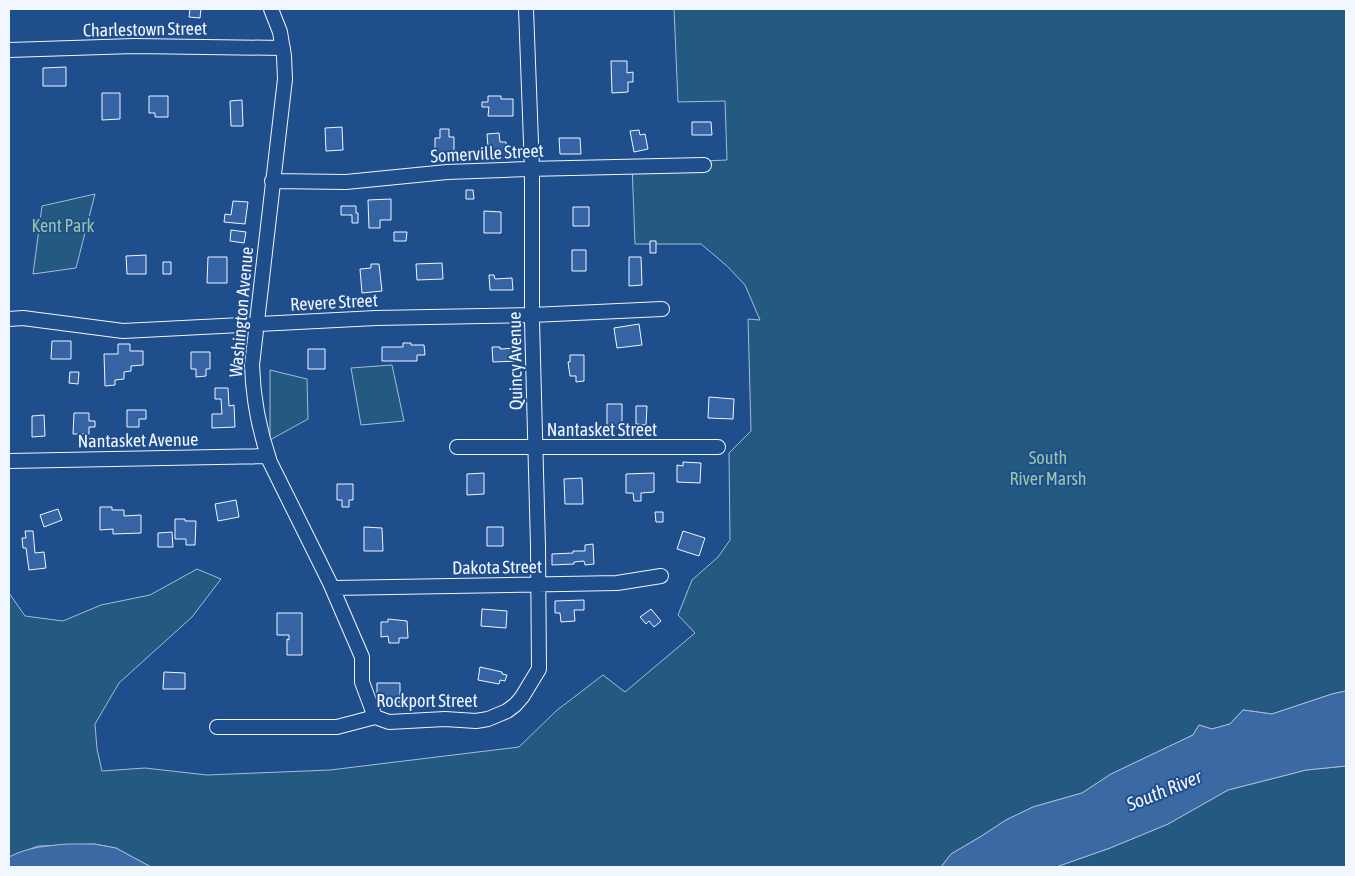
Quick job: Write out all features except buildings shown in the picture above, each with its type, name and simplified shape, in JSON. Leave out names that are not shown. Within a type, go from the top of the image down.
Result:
[{"type":"street","name":"Washington Avenue","points":[[271,9],[280,32],[285,79],[252,364],[256,411],[268,456],[333,588],[362,658],[362,682],[375,717]]},
{"type":"street","name":"Quincy Avenue","points":[[515,705],[539,669],[532,315],[532,169],[526,9]]},
{"type":"street","name":"Charlestown Street","points":[[9,50],[134,46],[283,48]]},
{"type":"street","name":"Somerville Street","points":[[272,181],[346,182],[447,172],[704,165]]},
{"type":"street","name":"Revere Street","points":[[9,318],[23,318],[123,332],[376,318],[532,315],[662,309]]},
{"type":"street","name":"Nantasket Street","points":[[457,447],[718,447]]},
{"type":"street","name":"Nantasket Avenue","points":[[9,461],[268,456]]},
{"type":"street","name":"Dakota Street","points":[[333,588],[617,583],[660,576]]},
{"type":"street","name":"Rockport Street","points":[[217,728],[338,727],[375,717],[389,722],[445,719],[476,721],[493,717],[515,705]]},
{"type":"green space","name":"South River Marsh","points":[[674,9],[1346,9],[1346,691],[1272,714],[1243,710],[1230,724],[1212,729],[1199,725],[1193,735],[1111,774],[1082,793],[1033,807],[1006,820],[951,854],[941,867],[151,867],[116,848],[94,844],[38,846],[9,857],[9,593],[25,616],[63,621],[101,605],[150,595],[197,569],[221,579],[192,617],[119,683],[95,724],[97,749],[102,771],[145,768],[207,775],[330,770],[519,747],[556,711],[603,675],[625,692],[695,633],[678,615],[692,580],[718,557],[730,540],[729,453],[751,431],[748,319],[760,320],[745,285],[727,266],[701,244],[635,244],[632,164],[727,160],[725,101],[678,102]]},
{"type":"green space","name":"Kent Park","points":[[95,194],[76,268],[33,274],[42,206]]},
{"type":"green space","points":[[392,365],[404,421],[361,425],[351,368]]},
{"type":"green space","points":[[270,370],[307,379],[308,419],[270,440]]},
{"type":"green space","points":[[1346,766],[1346,867],[1056,867],[1110,848],[1168,824],[1228,790],[1306,770]]},
{"type":"water","name":"South River","points":[[1346,691],[1346,766],[1306,770],[1228,790],[1168,824],[1110,848],[1056,867],[941,867],[951,854],[1006,820],[1033,807],[1082,793],[1111,774],[1193,735],[1199,725],[1212,729],[1230,724],[1243,710],[1272,714]]},
{"type":"water","points":[[67,844],[94,844],[116,848],[151,867],[9,867],[9,857],[23,851]]}]
